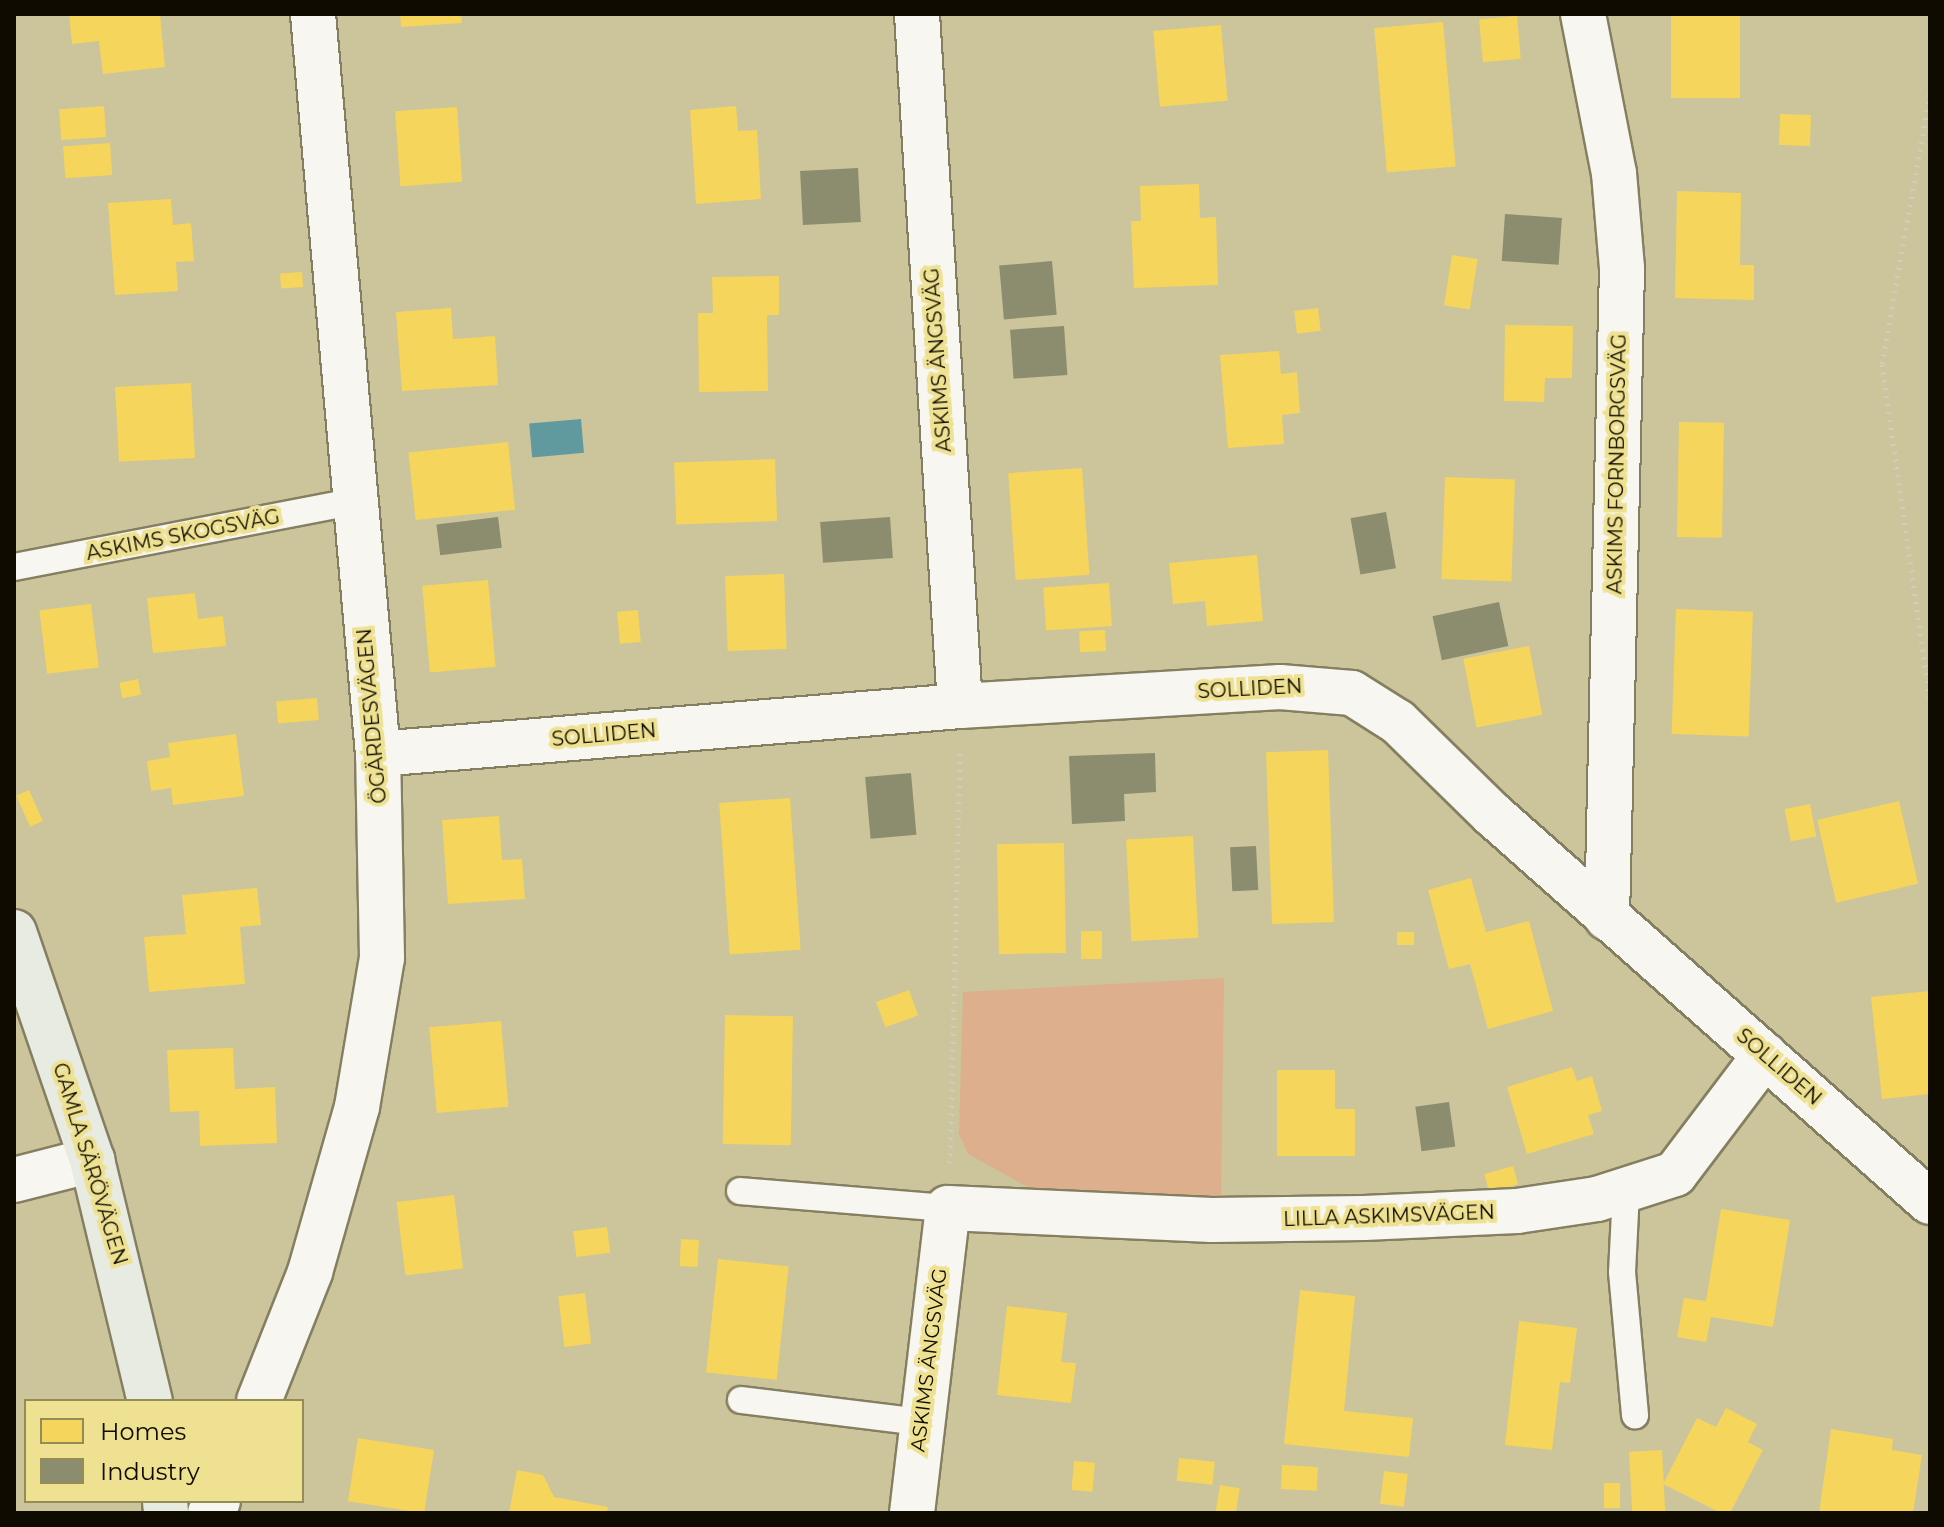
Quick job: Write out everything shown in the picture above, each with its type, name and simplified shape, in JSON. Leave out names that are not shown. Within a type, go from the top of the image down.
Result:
[{"type":"street","name":"ÖGÄRDESVÄGEN","points":[[260,1399],[310,1272],[374,1015],[383,886],[378,754],[352,502],[313,14]]},
{"type":"street","name":"ASKIMS ÄNGSVÄG","points":[[917,14],[960,706]]},
{"type":"street","name":"ASKIMS FORNBORGSVÄG","points":[[1583,14],[1610,148],[1622,268],[1607,918]]},
{"type":"street","name":"SOLLIDEN","points":[[378,754],[960,706],[1280,687],[1352,693],[1398,722],[1607,918],[1930,1202]]},
{"type":"street","name":"GAMLA SÄRÖVÄGEN","points":[[14,932],[92,1160],[150,1399]]},
{"type":"street","name":"LILLA ASKIMSVÄGEN","points":[[948,1208],[1212,1220],[1364,1218],[1517,1211],[1626,1191],[1675,1174],[1765,1055]]},
{"type":"street","points":[[14,1180],[92,1160]]},
{"type":"street","name":"ASKIMS ÄNGSVÄG","points":[[912,1513],[920,1422],[948,1208]]},
{"type":"lane","name":"ASKIMS SKOGSVÄG","points":[[14,567],[352,502]]},
{"type":"lane","points":[[740,1191],[948,1208]]},
{"type":"lane","points":[[1626,1191],[1622,1272],[1635,1415]]},
{"type":"lane","points":[[741,1400],[920,1422]]},
{"type":"path","points":[[1930,94],[1882,364],[1930,702]]},
{"type":"path","points":[[948,1208],[960,706]]},
{"type":"shaded area","points":[[1224,978],[1221,1197],[1037,1192],[968,1154],[959,1134],[963,992]]},
{"type":"water","points":[[581,419],[584,453],[532,457],[529,424]]},
{"type":"building: Homes","points":[[69,14],[160,14],[165,67],[103,74],[99,41],[72,44]]},
{"type":"building: Homes","points":[[400,14],[461,14],[462,23],[401,27]]},
{"type":"building: Homes","points":[[1671,14],[1740,14],[1740,98],[1671,98]]},
{"type":"building: Homes","points":[[1517,16],[1521,59],[1483,62],[1479,19]]},
{"type":"building: Homes","points":[[1443,22],[1456,166],[1387,172],[1374,28]]},
{"type":"building: Homes","points":[[1221,25],[1228,101],[1160,107],[1153,31]]},
{"type":"building: Homes","points":[[104,106],[106,137],[61,140],[59,109]]},
{"type":"building: Homes","points":[[736,106],[738,131],[757,130],[761,199],[696,204],[690,110]]},
{"type":"building: Homes","points":[[457,107],[462,182],[400,186],[395,111]]},
{"type":"building: Homes","points":[[1780,114],[1811,115],[1810,146],[1779,145]]},
{"type":"building: Homes","points":[[110,143],[112,175],[65,178],[63,146]]},
{"type":"building: Homes","points":[[1199,184],[1200,218],[1216,217],[1218,285],[1134,288],[1131,221],[1141,221],[1140,186]]},
{"type":"building: Homes","points":[[1677,191],[1741,193],[1740,265],[1754,265],[1754,300],[1675,298]]},
{"type":"building: Homes","points":[[171,199],[173,225],[191,223],[194,261],[176,262],[178,291],[115,295],[108,203]]},
{"type":"building: Homes","points":[[1452,255],[1478,259],[1470,309],[1444,305]]},
{"type":"building: Homes","points":[[302,272],[303,287],[281,288],[280,274]]},
{"type":"building: Homes","points":[[779,276],[779,315],[767,315],[768,391],[699,392],[698,313],[713,313],[712,277]]},
{"type":"building: Homes","points":[[451,308],[453,339],[495,336],[498,385],[402,391],[396,312]]},
{"type":"building: Homes","points":[[1318,308],[1321,331],[1297,334],[1294,311]]},
{"type":"building: Homes","points":[[1505,325],[1573,326],[1572,378],[1545,378],[1544,402],[1504,401]]},
{"type":"building: Homes","points":[[1279,351],[1281,374],[1297,372],[1300,413],[1282,415],[1284,444],[1228,448],[1220,355]]},
{"type":"building: Homes","points":[[191,383],[195,458],[119,462],[115,387]]},
{"type":"building: Homes","points":[[1679,422],[1724,423],[1722,538],[1677,537]]},
{"type":"building: Homes","points":[[508,442],[515,510],[416,520],[409,452]]},
{"type":"building: Homes","points":[[775,459],[777,521],[676,524],[674,463]]},
{"type":"building: Homes","points":[[1082,468],[1089,575],[1016,580],[1008,473]]},
{"type":"building: Homes","points":[[1445,477],[1515,479],[1511,581],[1441,579]]},
{"type":"building: Homes","points":[[1257,555],[1263,621],[1207,626],[1205,601],[1173,604],[1169,563]]},
{"type":"building: Homes","points":[[784,574],[787,649],[728,651],[725,576]]},
{"type":"building: Homes","points":[[488,580],[496,667],[430,672],[422,586]]},
{"type":"building: Homes","points":[[1109,583],[1112,626],[1046,630],[1043,588]]},
{"type":"building: Homes","points":[[195,593],[198,619],[223,616],[226,646],[153,653],[147,598]]},
{"type":"building: Homes","points":[[91,604],[99,668],[47,674],[39,610]]},
{"type":"building: Homes","points":[[1676,609],[1753,612],[1749,737],[1672,734]]},
{"type":"building: Homes","points":[[638,610],[641,642],[620,644],[617,612]]},
{"type":"building: Homes","points":[[1105,630],[1106,651],[1080,652],[1079,631]]},
{"type":"building: Homes","points":[[1529,646],[1542,715],[1477,727],[1463,659]]},
{"type":"building: Homes","points":[[138,679],[141,695],[122,698],[119,683]]},
{"type":"building: Homes","points":[[317,698],[319,720],[278,723],[276,702]]},
{"type":"building: Homes","points":[[236,734],[244,796],[173,805],[171,788],[151,791],[147,761],[170,757],[168,743]]},
{"type":"building: Homes","points":[[1328,750],[1334,922],[1272,924],[1266,752]]},
{"type":"building: Homes","points":[[29,790],[43,821],[30,827],[16,796]]},
{"type":"building: Homes","points":[[790,798],[801,950],[730,955],[719,803]]},
{"type":"building: Homes","points":[[1899,801],[1918,884],[1836,903],[1817,820]]},
{"type":"building: Homes","points":[[1810,804],[1816,836],[1791,841],[1784,809]]},
{"type":"building: Homes","points":[[499,816],[502,860],[522,859],[525,899],[448,904],[442,820]]},
{"type":"building: Homes","points":[[1193,836],[1198,938],[1131,941],[1126,840]]},
{"type":"building: Homes","points":[[1064,843],[1066,953],[999,954],[997,844]]},
{"type":"building: Homes","points":[[1471,878],[1486,932],[1529,921],[1553,1011],[1488,1029],[1470,964],[1449,969],[1428,890]]},
{"type":"building: Homes","points":[[257,888],[261,925],[240,927],[245,984],[149,992],[144,937],[186,934],[182,895]]},
{"type":"building: Homes","points":[[1081,931],[1102,931],[1102,959],[1081,959]]},
{"type":"building: Homes","points":[[1397,932],[1414,932],[1414,945],[1397,945]]},
{"type":"building: Homes","points":[[909,990],[918,1015],[885,1027],[876,1002]]},
{"type":"building: Homes","points":[[1930,991],[1930,1094],[1882,1099],[1871,997]]},
{"type":"building: Homes","points":[[725,1015],[793,1016],[791,1145],[723,1144]]},
{"type":"building: Homes","points":[[501,1021],[508,1107],[437,1113],[429,1027]]},
{"type":"building: Homes","points":[[233,1048],[235,1089],[275,1087],[277,1143],[200,1146],[199,1111],[170,1112],[167,1050]]},
{"type":"building: Homes","points":[[1572,1067],[1577,1081],[1592,1076],[1602,1111],[1588,1115],[1594,1134],[1527,1154],[1507,1087]]},
{"type":"building: Homes","points":[[1277,1070],[1335,1070],[1335,1109],[1355,1109],[1355,1156],[1277,1156]]},
{"type":"building: Homes","points":[[1513,1166],[1518,1184],[1489,1193],[1484,1174]]},
{"type":"building: Homes","points":[[454,1195],[463,1268],[405,1276],[396,1202]]},
{"type":"building: Homes","points":[[1721,1209],[1790,1220],[1773,1327],[1711,1317],[1706,1342],[1677,1337],[1684,1298],[1706,1301]]},
{"type":"building: Homes","points":[[607,1227],[610,1253],[576,1257],[573,1231]]},
{"type":"building: Homes","points":[[681,1239],[699,1240],[698,1267],[680,1266]]},
{"type":"building: Homes","points":[[718,1259],[789,1266],[777,1380],[706,1372]]},
{"type":"building: Homes","points":[[1300,1290],[1355,1296],[1344,1411],[1413,1418],[1409,1457],[1284,1444]]},
{"type":"building: Homes","points":[[585,1293],[591,1344],[564,1347],[558,1296]]},
{"type":"building: Homes","points":[[1007,1306],[1067,1313],[1061,1362],[1076,1363],[1071,1403],[997,1395]]},
{"type":"building: Homes","points":[[1519,1321],[1577,1328],[1570,1383],[1560,1382],[1552,1450],[1505,1445]]},
{"type":"building: Homes","points":[[1726,1408],[1757,1424],[1748,1442],[1763,1450],[1730,1513],[1721,1513],[1663,1484],[1697,1418],[1716,1427]]},
{"type":"building: Homes","points":[[1831,1429],[1893,1439],[1892,1450],[1922,1455],[1913,1513],[1819,1513]]},
{"type":"building: Homes","points":[[358,1438],[434,1450],[424,1513],[348,1501]]},
{"type":"building: Homes","points":[[1662,1450],[1665,1513],[1632,1513],[1629,1452]]},
{"type":"building: Homes","points":[[1179,1458],[1215,1462],[1212,1485],[1177,1481]]},
{"type":"building: Homes","points":[[1074,1461],[1095,1463],[1092,1492],[1071,1490]]},
{"type":"building: Homes","points":[[1282,1465],[1318,1467],[1317,1491],[1281,1489]]},
{"type":"building: Homes","points":[[517,1470],[543,1475],[554,1497],[608,1507],[607,1513],[509,1513]]},
{"type":"building: Homes","points":[[1384,1471],[1408,1474],[1404,1507],[1380,1504]]},
{"type":"building: Homes","points":[[1604,1483],[1620,1483],[1620,1508],[1604,1508]]},
{"type":"building: Homes","points":[[1220,1485],[1240,1488],[1236,1513],[1216,1513]]},
{"type":"building: Industry","points":[[858,168],[861,222],[803,225],[800,171]]},
{"type":"building: Industry","points":[[1505,214],[1562,218],[1559,265],[1502,261]]},
{"type":"building: Industry","points":[[1052,261],[1057,315],[1004,319],[999,266]]},
{"type":"building: Industry","points":[[1064,326],[1067,375],[1014,379],[1010,330]]},
{"type":"building: Industry","points":[[1386,512],[1396,568],[1360,574],[1351,518]]},
{"type":"building: Industry","points":[[498,517],[502,548],[440,555],[436,525]]},
{"type":"building: Industry","points":[[890,517],[893,558],[823,563],[820,522]]},
{"type":"building: Industry","points":[[1499,602],[1508,646],[1442,660],[1432,616]]},
{"type":"building: Industry","points":[[1155,753],[1156,792],[1124,794],[1125,821],[1072,824],[1069,756]]},
{"type":"building: Industry","points":[[911,773],[916,835],[871,839],[865,777]]},
{"type":"building: Industry","points":[[1256,846],[1258,890],[1232,891],[1230,847]]},
{"type":"building: Industry","points":[[1449,1102],[1455,1147],[1422,1151],[1415,1107]]}]
